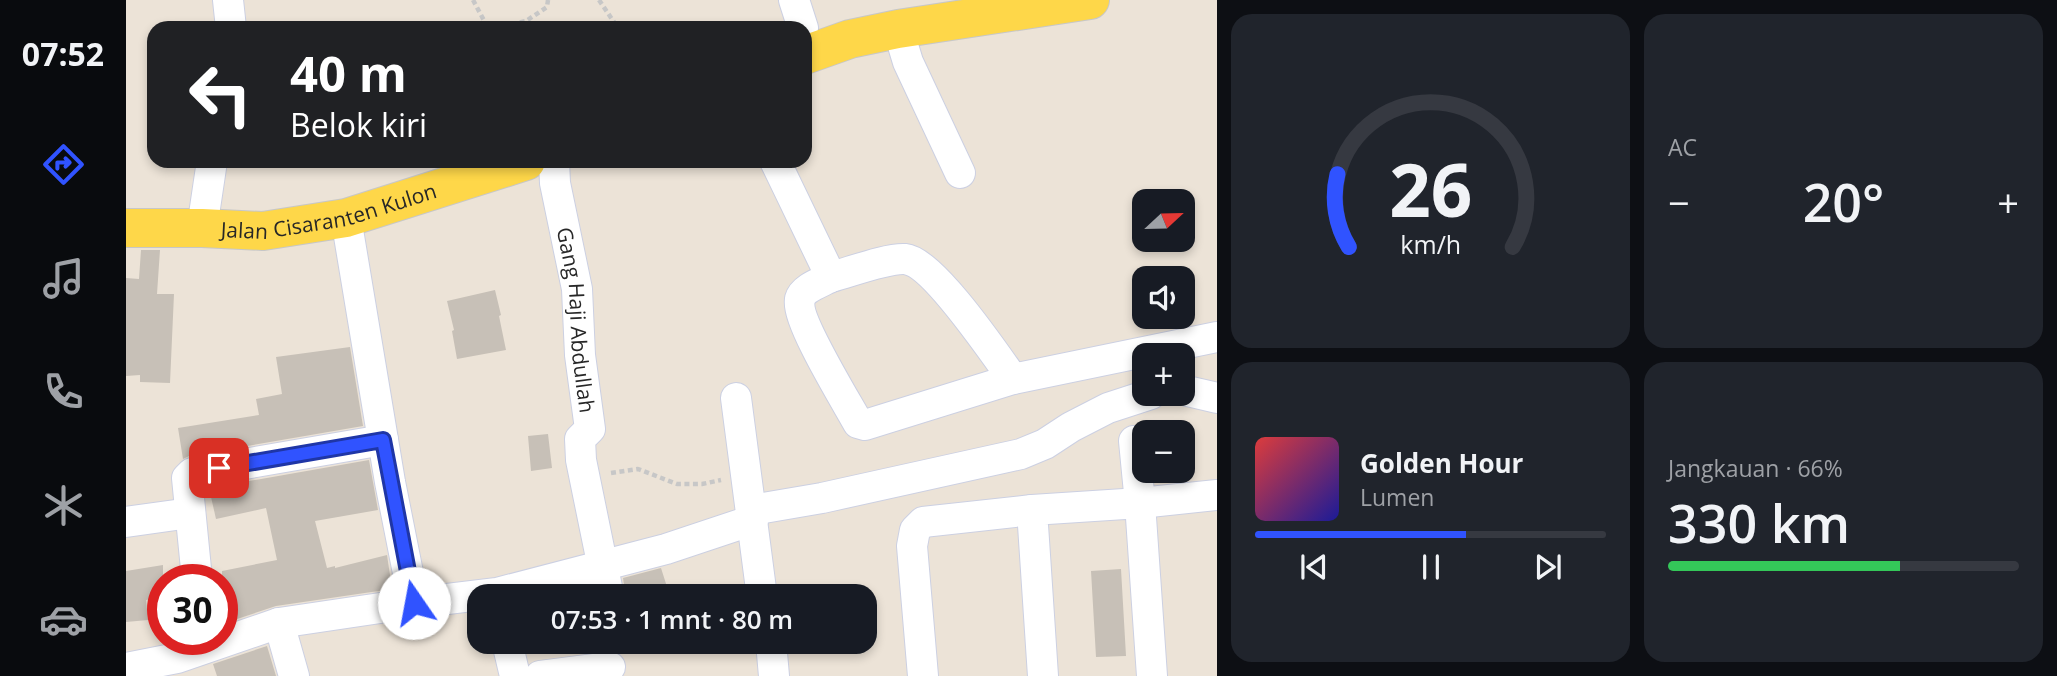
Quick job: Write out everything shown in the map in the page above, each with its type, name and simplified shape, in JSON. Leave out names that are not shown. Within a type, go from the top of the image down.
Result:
[{"type":"main road","points":[[812,42],[850,39],[1068,2]]},
{"type":"main road","name":"Jalan Cisaranten Kulon","points":[[126,228],[262,231],[346,218],[504,168]]},
{"type":"street","points":[[228,0],[230,21]]},
{"type":"street","points":[[794,0],[799,21]]},
{"type":"street","points":[[898,29],[908,62],[960,173]]},
{"type":"street","points":[[202,228],[211,168]]},
{"type":"street","name":"Gang Haji Abdullah","points":[[554,168],[577,289],[580,355],[590,429],[580,439],[581,460],[586,476]]},
{"type":"street","points":[[778,168],[831,277]]},
{"type":"street","points":[[346,218],[383,440],[414,603]]},
{"type":"street","points":[[1013,379],[957,303],[915,261],[891,261],[831,277],[803,292],[800,299],[800,310],[819,351],[858,423],[865,425],[1013,379],[1217,337]]},
{"type":"street","points":[[1195,393],[1217,398]]},
{"type":"street","points":[[736,398],[760,584]]},
{"type":"street","points":[[538,584],[666,549],[752,515],[1021,454],[1045,444],[1108,408],[1132,400]]},
{"type":"street","points":[[195,564],[187,478],[192,473],[383,440]]},
{"type":"street","points":[[586,476],[606,584]]},
{"type":"street","points":[[1138,483],[1152,676]]},
{"type":"street","points":[[923,676],[912,546],[915,530],[923,522],[1217,495]]},
{"type":"street","points":[[1032,510],[1044,676]]},
{"type":"street","points":[[126,522],[190,513]]},
{"type":"street","points":[[126,668],[177,658],[279,623],[467,598]]},
{"type":"street","points":[[279,623],[294,676]]},
{"type":"street","points":[[510,654],[515,676]]},
{"type":"street","points":[[772,654],[774,676]]},
{"type":"street","points":[[540,676],[610,662]]},
{"type":"path","points":[[473,0],[484,21]]},
{"type":"path","points":[[526,21],[547,7],[548,0]]},
{"type":"path","points":[[599,0],[613,21]]},
{"type":"path","points":[[586,476],[638,469],[677,484],[702,484],[746,476]]},
{"type":"building","points":[[141,250],[160,250],[157,294],[174,294],[170,383],[140,382],[140,375],[126,376],[126,278],[139,279]]},
{"type":"building","points":[[495,290],[506,350],[457,359],[447,301]]},
{"type":"building","points":[[350,347],[363,426],[183,459],[178,428],[259,415],[256,399],[282,394],[276,357]]},
{"type":"building","points":[[548,434],[552,468],[531,471],[528,436]]},
{"type":"building","points":[[369,460],[378,510],[315,521],[327,568],[387,555],[392,589],[276,606],[238,619],[238,568],[277,560],[266,508],[216,519],[209,488]]},
{"type":"building","points":[[147,568],[147,620],[126,622],[126,571]]},
{"type":"building","points":[[661,568],[666,584],[624,584],[623,578]]},
{"type":"building","points":[[1121,569],[1126,656],[1096,657],[1091,571]]},
{"type":"building","points":[[267,646],[276,676],[217,676],[213,664]]},
{"type":"route","points":[[219,468],[383,440],[414,603]]}]
